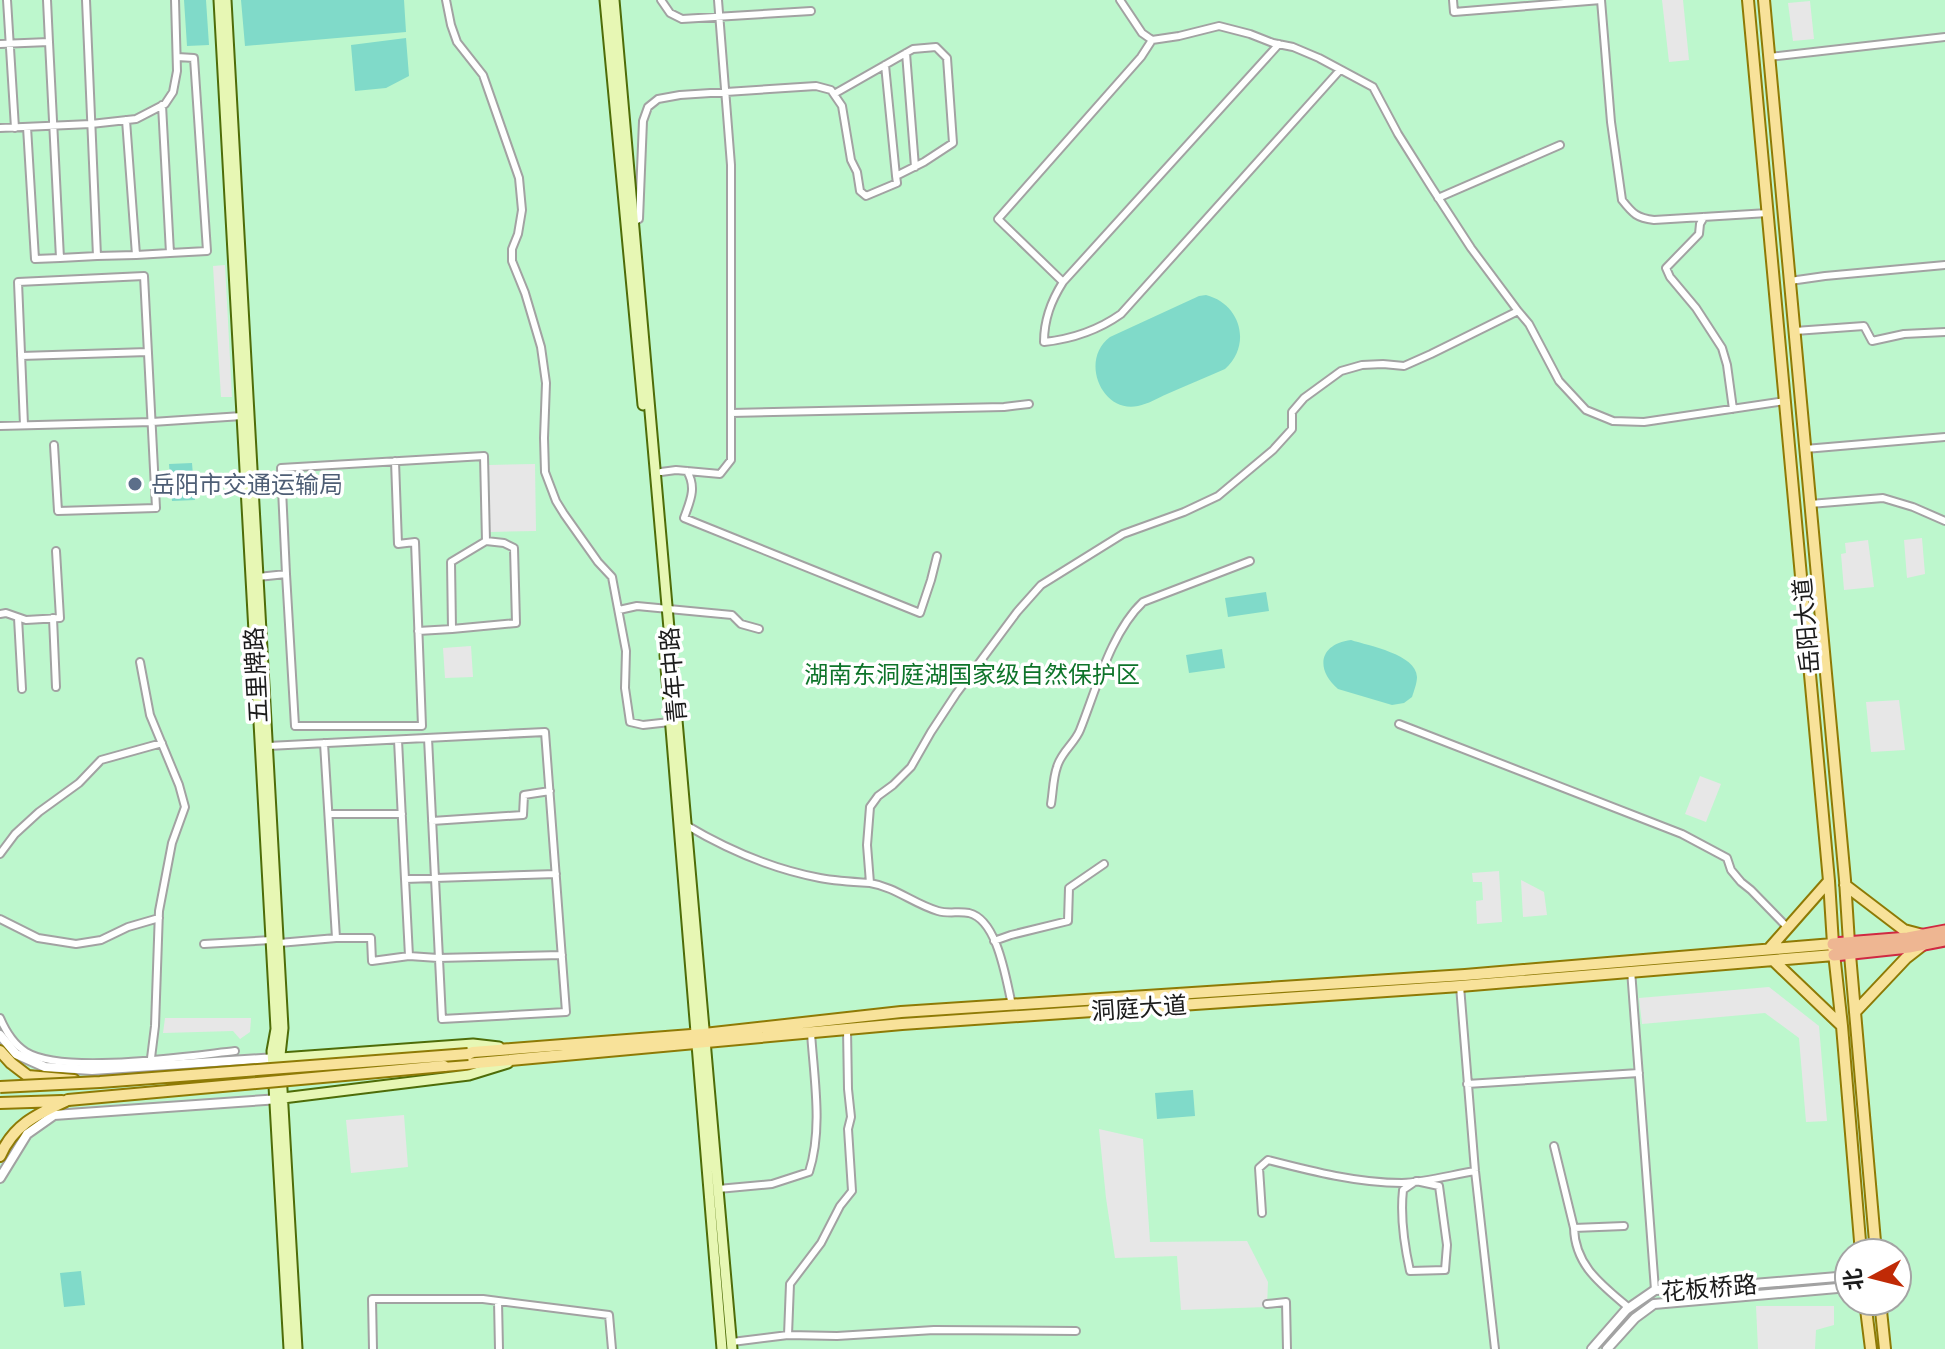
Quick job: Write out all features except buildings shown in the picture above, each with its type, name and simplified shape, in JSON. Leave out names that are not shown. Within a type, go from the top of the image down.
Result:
[{"type":"highway","points":[[1924,940],[1945,931]]},
{"type":"highway","points":[[1833,949],[1945,940]]},
{"type":"main road","name":"五里牌路","points":[[219,0],[242,416],[283,1028],[278,1057]]},
{"type":"main road","name":"五里牌路","points":[[226,0],[268,746],[289,1349]]},
{"type":"main road","points":[[605,0],[664,609],[670,722],[701,1038]]},
{"type":"main road","name":"青年中路","points":[[614,0],[664,609],[686,825],[722,1349]]},
{"type":"main road","name":"岳阳大道","points":[[1748,0],[1860,1237]]},
{"type":"main road","name":"岳阳大道","points":[[1764,0],[1875,1237]]},
{"type":"main road","points":[[1769,949],[1829,881]]},
{"type":"main road","points":[[1845,885],[1904,930],[1924,940],[1856,1011]]},
{"type":"main road","name":"洞庭大道","points":[[100,1082],[514,1048],[811,1033],[1460,986],[1769,949],[1833,949]]},
{"type":"main road","name":"洞庭大道","points":[[0,1103],[68,1100],[519,1060],[901,1012],[1465,975],[1774,961],[1833,949]]},
{"type":"main road","points":[[1774,961],[1842,1026]]},
{"type":"main road","name":"青年中路","points":[[701,1038],[732,1346]]},
{"type":"main road","points":[[278,1057],[473,1044],[514,1048]]},
{"type":"main road","points":[[0,1051],[28,1076],[100,1082]]},
{"type":"main road","points":[[279,1099],[469,1075],[519,1060]]},
{"type":"main road","points":[[0,1087],[100,1082]]},
{"type":"main road","name":"五里牌路","points":[[279,1099],[297,1349]]},
{"type":"main road","points":[[0,1156],[23,1123],[68,1100]]},
{"type":"main road","points":[[1867,1317],[1871,1349]]},
{"type":"main road","points":[[1882,1317],[1885,1349]]},
{"type":"street","points":[[7,0],[15,128]]},
{"type":"street","points":[[47,0],[60,258]]},
{"type":"street","points":[[86,0],[97,256]]},
{"type":"street","points":[[0,128],[136,119],[162,105],[173,92],[177,71],[175,0]]},
{"type":"street","points":[[446,0],[457,42],[483,75],[519,178],[522,210],[512,261],[541,347],[546,383],[545,472],[564,514],[612,577],[626,651],[625,688],[630,722],[643,725],[670,722]]},
{"type":"street","points":[[661,0],[670,13],[682,19],[811,11]]},
{"type":"street","points":[[661,472],[720,474],[731,460],[731,165],[718,0]]},
{"type":"street","points":[[1120,0],[1142,33],[1152,40],[1219,26],[1293,47],[1373,87],[1438,198],[1471,248],[1529,324],[1559,381],[1586,410],[1613,421],[1644,422],[1785,401]]},
{"type":"street","points":[[1453,0],[1454,12],[1601,0],[1611,122],[1622,200],[1639,218],[1654,220],[1768,213]]},
{"type":"street","points":[[1769,57],[1945,37]]},
{"type":"street","points":[[1063,282],[998,219],[1141,57],[1152,40]]},
{"type":"street","points":[[0,44],[49,42]]},
{"type":"street","points":[[1279,44],[1063,282],[1047,313],[1044,342],[1075,337],[1121,314],[1340,70]]},
{"type":"street","points":[[834,94],[913,49],[936,47],[947,58],[953,143],[896,176]]},
{"type":"street","points":[[906,53],[915,167]]},
{"type":"street","points":[[27,127],[35,259],[207,251],[194,58],[177,57]]},
{"type":"street","points":[[633,222],[639,219],[643,121],[648,107],[658,99],[680,95],[816,86],[831,90],[842,106],[860,191],[866,196],[897,183],[885,65]]},
{"type":"street","points":[[162,105],[170,253]]},
{"type":"street","points":[[126,120],[136,255]]},
{"type":"street","points":[[1438,198],[1560,145]]},
{"type":"street","points":[[1704,217],[1699,234],[1666,268],[1722,348],[1733,409]]},
{"type":"street","points":[[1790,281],[1945,265]]},
{"type":"street","points":[[24,425],[18,282],[144,276],[156,508],[58,511],[54,445]]},
{"type":"street","points":[[870,883],[867,845],[870,807],[911,767],[931,732],[987,651],[1041,585],[1123,534],[1218,496],[1273,450],[1292,429],[1292,412],[1304,398],[1341,371],[1362,365],[1404,366],[1518,311]]},
{"type":"street","points":[[1795,331],[1864,326],[1872,341],[1904,334],[1945,332]]},
{"type":"street","points":[[21,356],[148,352]]},
{"type":"street","points":[[731,413],[1029,404]]},
{"type":"street","points":[[0,426],[242,416]]},
{"type":"street","points":[[1805,449],[1945,437]]},
{"type":"street","points":[[395,461],[398,544],[415,542],[422,726],[295,726],[281,468],[395,461],[484,456],[486,541]]},
{"type":"street","points":[[687,471],[693,491],[684,518],[920,613],[937,556]]},
{"type":"street","points":[[1810,504],[1883,498],[1945,521]]},
{"type":"street","points":[[418,631],[452,629],[516,623],[514,548],[504,543],[486,541],[451,562],[452,629]]},
{"type":"street","points":[[0,614],[26,620],[60,618],[56,551]]},
{"type":"street","points":[[1051,804],[1057,765],[1079,734],[1105,665],[1137,608],[1143,602],[1250,561]]},
{"type":"street","points":[[258,577],[286,574]]},
{"type":"street","points":[[619,610],[637,606],[732,615],[741,624],[759,629]]},
{"type":"street","points":[[18,618],[22,689]]},
{"type":"street","points":[[53,618],[56,687]]},
{"type":"street","points":[[140,662],[150,715],[185,807],[172,843],[159,918],[155,1026],[150,1063]]},
{"type":"street","points":[[1399,724],[1682,834],[1719,853],[1727,858],[1731,870],[1741,882],[1788,928]]},
{"type":"street","points":[[268,746],[545,732],[566,1012],[442,1019],[428,738]]},
{"type":"street","points":[[398,740],[409,956]]},
{"type":"street","points":[[0,854],[31,819],[79,783],[101,760],[162,743]]},
{"type":"street","points":[[324,743],[336,938]]},
{"type":"street","points":[[432,821],[523,815],[524,795],[550,791]]},
{"type":"street","points":[[329,814],[402,814]]},
{"type":"street","points":[[686,825],[721,846],[768,865],[821,879],[884,885],[939,911],[969,913],[982,919],[1000,955],[1012,1005]]},
{"type":"street","points":[[994,941],[1068,921],[1069,888],[1104,864]]},
{"type":"street","points":[[405,879],[556,874]]},
{"type":"street","points":[[0,919],[38,938],[76,944],[101,940],[128,927],[159,918]]},
{"type":"street","points":[[204,944],[371,938],[372,961],[409,956],[562,955]]},
{"type":"street","points":[[1630,966],[1655,1290]]},
{"type":"street","points":[[1460,986],[1475,1171],[1495,1349]]},
{"type":"street","points":[[0,1018],[7,1035],[25,1052],[47,1060],[150,1063],[278,1057]]},
{"type":"street","points":[[788,1335],[790,1284],[821,1243],[840,1206],[852,1191],[847,1029]]},
{"type":"street","points":[[718,1189],[772,1184],[809,1172],[816,1133],[811,1033]]},
{"type":"street","points":[[0,1035],[16,1054],[45,1067],[92,1070],[235,1051]]},
{"type":"street","points":[[1467,1084],[1639,1073]]},
{"type":"street","points":[[0,1178],[27,1134],[54,1115],[279,1099]]},
{"type":"street","points":[[1554,1146],[1582,1263],[1629,1308]]},
{"type":"street","points":[[1262,1213],[1259,1168],[1268,1160],[1318,1172],[1402,1183],[1475,1171]]},
{"type":"street","points":[[1416,1181],[1439,1186],[1447,1245],[1445,1270],[1410,1271],[1402,1204],[1403,1190],[1416,1181]]},
{"type":"street","points":[[1574,1228],[1624,1226]]},
{"type":"street","name":"花板桥路","points":[[1592,1349],[1629,1308],[1655,1290],[1833,1277]]},
{"type":"street","name":"花板桥路","points":[[1607,1349],[1635,1318],[1654,1304],[1833,1288]]},
{"type":"street","points":[[373,1349],[372,1299],[483,1299],[609,1315],[612,1349]]},
{"type":"street","points":[[498,1301],[499,1349]]},
{"type":"street","points":[[1267,1304],[1286,1302],[1287,1349]]},
{"type":"street","points":[[732,1346],[788,1335],[837,1336],[964,1329],[1076,1331]]},
{"type":"street","points":[[770,1337],[771,1349]]},
{"type":"green space","name":"湖南东洞庭湖国家级自然保护区","points":[[0,0],[1945,0],[1945,1349],[0,1349]]},
{"type":"shaded area","points":[[184,0],[206,0],[209,45],[187,46]]},
{"type":"shaded area","points":[[241,0],[404,0],[406,32],[245,46]]},
{"type":"shaded area","points":[[1662,0],[1683,0],[1689,60],[1669,62]]},
{"type":"shaded area","points":[[1810,1],[1814,39],[1793,41],[1788,3]]},
{"type":"shaded area","points":[[406,38],[409,76],[386,88],[355,91],[351,45]]},
{"type":"shaded area","points":[[225,265],[232,397],[221,397],[213,266]]},
{"type":"shaded area","points":[[1206,295],[1228,307],[1239,326],[1238,349],[1225,369],[1138,406],[1114,402],[1105,394],[1099,383],[1096,359],[1110,337]]},
{"type":"shaded area","points":[[192,463],[195,500],[172,501],[169,464]]},
{"type":"shaded area","points":[[535,464],[536,531],[490,532],[489,465]]},
{"type":"shaded area","points":[[1922,538],[1925,574],[1907,578],[1904,540]]},
{"type":"shaded area","points":[[1868,540],[1874,587],[1844,590],[1841,554],[1846,553],[1845,543]]},
{"type":"shaded area","points":[[1266,592],[1269,611],[1228,617],[1225,598]]},
{"type":"shaded area","points":[[1351,640],[1390,652],[1409,662],[1417,677],[1412,697],[1404,703],[1392,705],[1338,689],[1326,673],[1324,658],[1332,647]]},
{"type":"shaded area","points":[[471,646],[473,677],[445,678],[443,648]]},
{"type":"shaded area","points":[[1222,649],[1225,668],[1189,673],[1186,655]]},
{"type":"shaded area","points":[[1899,700],[1905,750],[1871,752],[1866,702]]},
{"type":"shaded area","points":[[1700,776],[1721,784],[1706,822],[1685,814]]},
{"type":"shaded area","points":[[1499,871],[1502,922],[1477,924],[1476,901],[1483,900],[1482,882],[1473,882],[1472,873]]},
{"type":"shaded area","points":[[1521,880],[1544,892],[1547,915],[1523,917]]},
{"type":"shaded area","points":[[1769,987],[1819,1026],[1827,1121],[1806,1122],[1799,1038],[1765,1013],[1642,1024],[1639,998]]},
{"type":"shaded area","points":[[165,1018],[251,1018],[250,1032],[240,1039],[233,1031],[163,1033]]},
{"type":"shaded area","points":[[1193,1090],[1195,1116],[1157,1119],[1155,1093]]},
{"type":"shaded area","points":[[404,1115],[408,1167],[351,1173],[346,1120]]},
{"type":"shaded area","points":[[1099,1129],[1143,1139],[1150,1242],[1247,1241],[1268,1282],[1267,1307],[1181,1310],[1177,1256],[1115,1258]]},
{"type":"shaded area","points":[[81,1271],[85,1305],[64,1307],[60,1273]]},
{"type":"shaded area","points":[[1756,1306],[1833,1306],[1834,1325],[1816,1330],[1815,1349],[1758,1349]]},
{"type":"place","name":"岳阳市交通运输局","points":[[135,484]]}]
